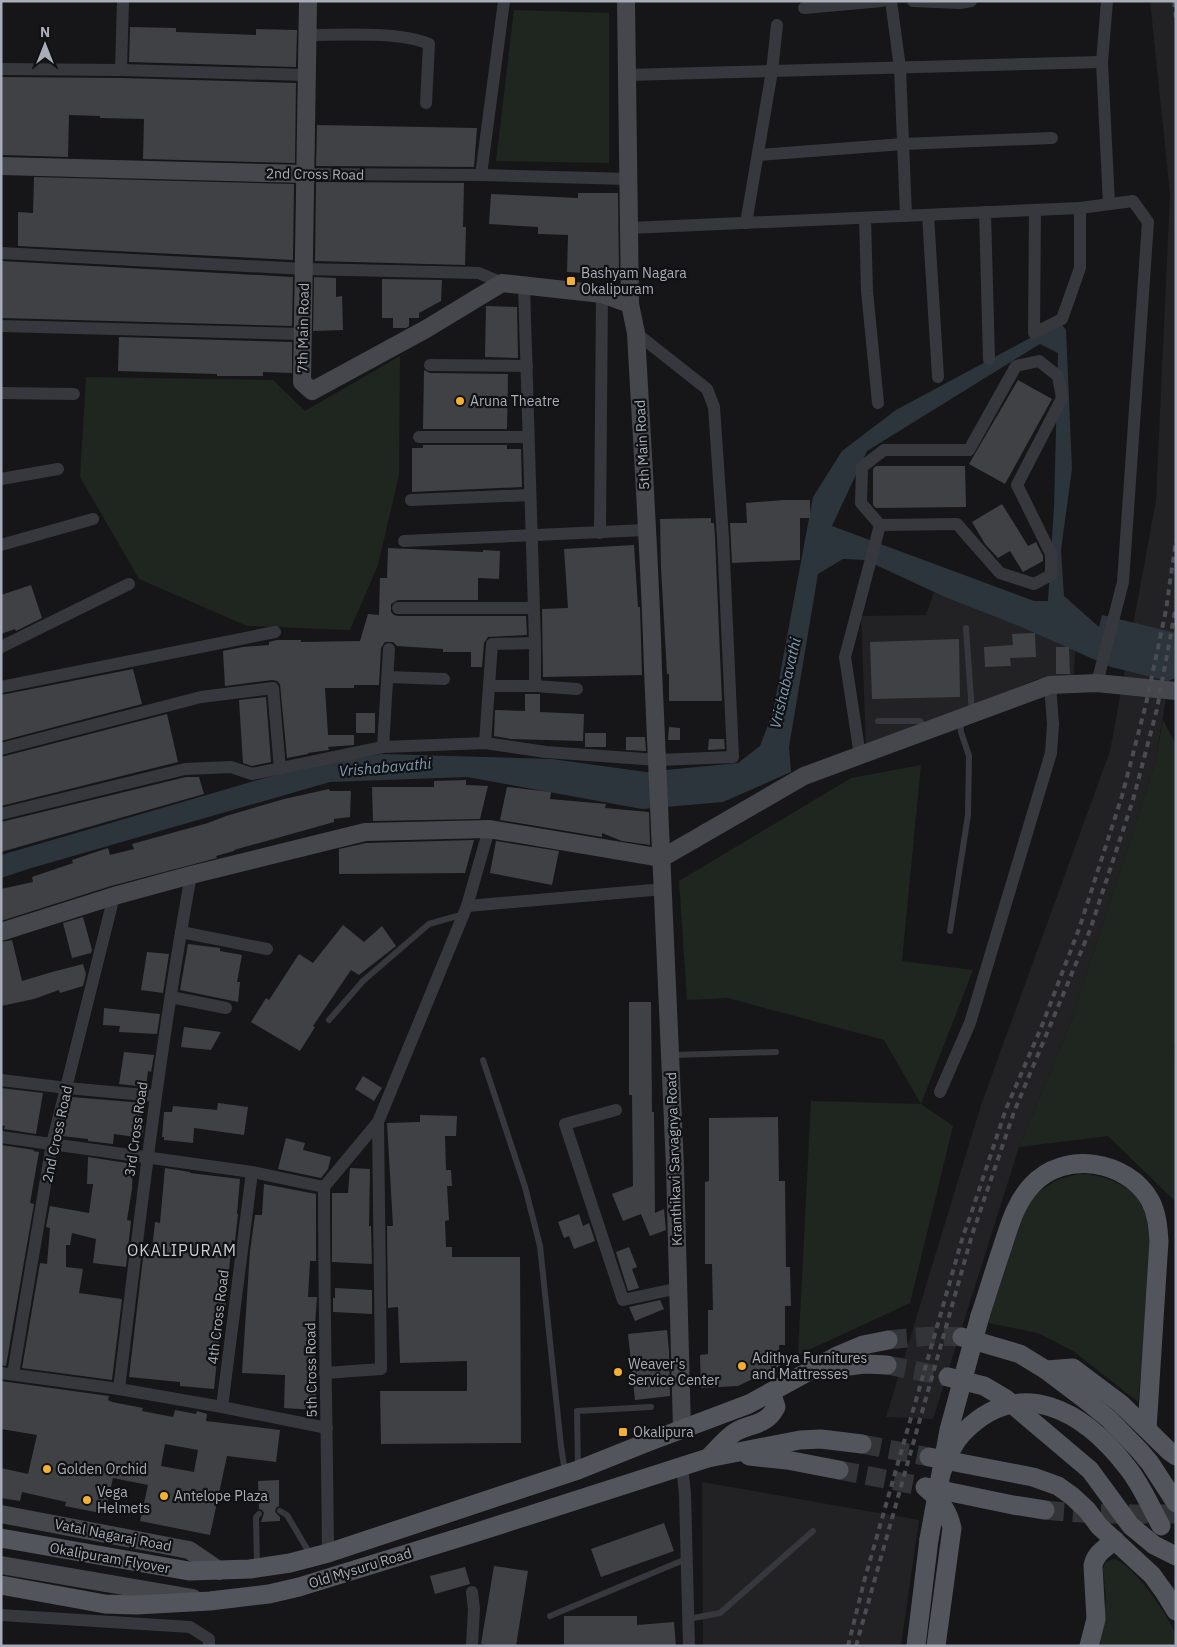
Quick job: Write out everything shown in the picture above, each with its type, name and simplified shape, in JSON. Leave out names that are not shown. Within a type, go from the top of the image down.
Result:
[{"type":"main road","points":[[916,1646],[929,1538],[935,1464],[949,1430],[980,1316],[1011,1220],[1020,1202],[1032,1185],[1045,1174],[1063,1166],[1101,1165],[1117,1170],[1130,1177],[1141,1188],[1155,1212],[1160,1241],[1147,1429]]},
{"type":"main road","points":[[962,1337],[1020,1354],[1046,1370],[1109,1419],[1125,1434],[1150,1463],[1176,1503]]},
{"type":"main road","name":"Old Mysuru Road","points":[[220,1571],[257,1568],[320,1555],[572,1472],[749,1404],[837,1356],[864,1345],[888,1340]]},
{"type":"main road","points":[[805,1372],[864,1364],[887,1364]]},
{"type":"main road","points":[[1046,1370],[1073,1368],[1121,1404],[1172,1453]]},
{"type":"main road","points":[[948,1377],[984,1386],[1006,1398],[1090,1470],[1131,1526],[1154,1545],[1176,1556]]},
{"type":"main road","points":[[708,1458],[737,1431],[761,1423],[773,1415],[776,1407],[771,1392]]},
{"type":"main road","points":[[935,1464],[954,1446],[961,1435],[990,1411],[1021,1402],[1039,1403],[1056,1408],[1069,1414],[1095,1434],[1116,1454],[1137,1481],[1176,1556]]},
{"type":"main road","points":[[708,1458],[800,1440],[821,1439],[862,1444]]},
{"type":"main road","points":[[708,1458],[731,1456],[767,1457],[839,1470]]},
{"type":"main road","name":"Old Mysuru Road","points":[[1,1585],[105,1604],[136,1605],[210,1601],[269,1594],[299,1587],[708,1458]]},
{"type":"main road","points":[[935,1464],[1033,1477],[1058,1486],[1087,1510],[1099,1526],[1152,1575],[1176,1611]]},
{"type":"main road","points":[[936,1646],[952,1528],[948,1514],[940,1499],[923,1486],[1045,1510]]},
{"type":"main road","name":"Okalipuram Flyover","points":[[1,1538],[175,1569],[220,1571]]},
{"type":"main road","points":[[1089,1646],[1096,1619],[1094,1559],[1098,1553],[1115,1540]]},
{"type":"street","points":[[121,70],[123,1]]},
{"type":"street","name":"7th Main Road","points":[[308,1],[302,382],[312,391],[426,329],[502,283]]},
{"type":"street","points":[[480,175],[504,1]]},
{"type":"street","name":"5th Main Road","points":[[626,1],[630,179],[630,304],[636,333],[651,592],[664,889]]},
{"type":"street","points":[[804,8],[882,1]]},
{"type":"street","points":[[891,1],[900,68],[906,216]]},
{"type":"street","points":[[913,1],[963,2]]},
{"type":"street","points":[[1107,1],[1102,62],[1109,204]]},
{"type":"street","points":[[746,223],[772,71],[777,25]]},
{"type":"street","points":[[308,35],[417,39],[429,44],[426,103]]},
{"type":"street","points":[[627,75],[1102,62]]},
{"type":"street","points":[[1,69],[307,75]]},
{"type":"street","points":[[758,155],[903,144],[1052,138]]},
{"type":"street","name":"2nd Cross Road","points":[[1,166],[306,174],[480,175],[630,179]]},
{"type":"street","points":[[630,228],[1080,208],[1134,202],[1148,222],[1123,582],[1097,683]]},
{"type":"street","points":[[1035,210],[1034,333],[1062,319],[1080,268],[1080,208]]},
{"type":"street","points":[[984,212],[989,359]]},
{"type":"street","points":[[928,215],[938,377]]},
{"type":"street","points":[[865,218],[867,291],[878,403]]},
{"type":"street","points":[[1,253],[304,269],[479,273],[502,283],[602,294],[630,304]]},
{"type":"street","points":[[524,286],[535,686]]},
{"type":"street","points":[[600,533],[602,294]]},
{"type":"street","points":[[1,326],[303,334]]},
{"type":"street","points":[[1,814],[185,769],[230,767],[252,774],[383,747],[485,743],[546,752],[658,760],[733,757],[723,538],[714,407],[707,389],[636,333]]},
{"type":"street","points":[[1039,361],[1058,376],[1062,398],[1017,485],[1051,554],[1051,576],[1034,584],[1000,574],[957,524],[880,525],[861,503],[862,467],[884,450],[969,450],[1016,366],[1039,361]]},
{"type":"street","points":[[430,365],[527,366]]},
{"type":"street","points":[[1,393],[74,394]]},
{"type":"street","points":[[420,437],[528,437]]},
{"type":"street","points":[[1,479],[58,469]]},
{"type":"street","points":[[411,500],[530,495]]},
{"type":"street","points":[[1,545],[92,519]]},
{"type":"street","points":[[860,756],[845,657],[880,525]]},
{"type":"street","points":[[404,541],[646,530]]},
{"type":"street","points":[[1,647],[129,584]]},
{"type":"street","points":[[398,608],[533,608]]},
{"type":"street","points":[[1,687],[275,632]]},
{"type":"street","points":[[485,743],[492,644],[535,642]]},
{"type":"street","points":[[383,747],[389,649]]},
{"type":"street","points":[[388,676],[444,679]]},
{"type":"street","points":[[1,932],[114,896],[365,832],[489,829],[662,858],[804,776],[1050,685],[1097,683],[1176,691]]},
{"type":"street","points":[[940,1092],[970,1023],[1051,753],[1053,724],[1050,685]]},
{"type":"street","points":[[489,686],[535,686],[577,689]]},
{"type":"street","points":[[1,749],[201,697],[273,688],[280,769]]},
{"type":"street","points":[[1,1137],[252,1172],[324,1187],[378,1122],[464,912],[489,829]]},
{"type":"street","name":"3rd Cross Road","points":[[119,1389],[147,1158],[191,875]]},
{"type":"street","points":[[464,912],[664,889]]},
{"type":"street","name":"Kranthikavi Sarvagnya Road","points":[[664,889],[682,1429]]},
{"type":"street","name":"2nd Cross Road","points":[[7,1373],[52,1144],[114,896]]},
{"type":"street","points":[[181,932],[267,949]]},
{"type":"street","points":[[171,997],[226,1008]]},
{"type":"street","points":[[1,1080],[156,1096]]},
{"type":"street","points":[[616,1110],[565,1124],[623,1300],[678,1288]]},
{"type":"street","points":[[325,1372],[381,1369],[378,1122]]},
{"type":"street","name":"4th Cross Road","points":[[222,1407],[252,1172]]},
{"type":"street","name":"5th Cross Road","points":[[320,1555],[327,1428],[324,1187]]},
{"type":"street","points":[[7,1373],[119,1389],[327,1428]]},
{"type":"street","points":[[682,1466],[685,1494],[689,1646]]},
{"type":"street","name":"Vatal Nagaraj Road","points":[[1,1514],[189,1550],[220,1571]]},
{"type":"street","points":[[1,1565],[210,1601]]},
{"type":"street","points":[[472,1592],[474,1610],[472,1646]]},
{"type":"street","points":[[1,1616],[190,1628],[209,1639],[209,1646]]},
{"type":"lane","points":[[950,932],[968,815],[969,756],[961,732],[966,716],[966,628]]},
{"type":"lane","points":[[878,722],[920,721],[927,731]]},
{"type":"lane","points":[[329,1020],[362,981],[429,924],[457,916],[464,912]]},
{"type":"lane","points":[[671,1055],[776,1052]]},
{"type":"lane","points":[[483,1060],[525,1187],[540,1246],[561,1446],[572,1472]]},
{"type":"lane","points":[[572,1472],[578,1411],[651,1407]]},
{"type":"lane","points":[[280,1511],[287,1515],[320,1555]]},
{"type":"lane","points":[[257,1568],[256,1517],[259,1514]]},
{"type":"lane","points":[[688,1619],[720,1613],[813,1531]]},
{"type":"lane","points":[[550,1616],[686,1559]]},
{"type":"shaded area","points":[[1150,1],[1176,1],[1176,640],[1155,763],[1072,1019],[1019,1147],[933,1419],[886,1417],[981,1105],[1110,751],[1156,500],[1170,194]]},
{"type":"shaded area","points":[[514,10],[609,13],[609,163],[496,161]]},
{"type":"shaded area","points":[[400,356],[399,475],[378,565],[350,630],[247,626],[139,579],[80,477],[86,377],[273,380],[305,411]]},
{"type":"shaded area","points":[[934,592],[1075,651],[1074,678],[1038,679],[866,747],[861,616],[926,615]]},
{"type":"shaded area","points":[[1163,720],[1176,745],[1176,1045],[1174,1046],[1176,1202],[1108,1136],[1019,1147],[1072,1019],[1155,763]]},
{"type":"shaded area","points":[[921,765],[902,961],[973,970],[921,1104],[884,1040],[728,998],[687,1000],[679,881],[851,778]]},
{"type":"shaded area","points":[[811,1101],[921,1104],[953,1126],[910,1303],[798,1355]]},
{"type":"shaded area","points":[[1079,1174],[1102,1177],[1123,1186],[1140,1201],[1150,1222],[1151,1252],[1138,1402],[1073,1351],[1038,1333],[988,1323],[1019,1223],[1029,1202],[1037,1193],[1057,1180]]},
{"type":"shaded area","points":[[702,1482],[919,1520],[901,1646],[703,1646]]},
{"type":"shaded area","points":[[1113,1559],[1129,1568],[1158,1603],[1172,1626],[1176,1646],[1098,1646],[1104,1622],[1106,1598],[1103,1569],[1106,1562]]},
{"type":"water","name":"Vrishabavathi","points":[[1060,322],[1066,330],[1072,469],[1061,550],[1064,596],[1099,627],[1102,615],[1176,633],[1176,678],[1168,681],[1111,667],[1021,627],[945,597],[865,560],[843,559],[818,574],[789,747],[791,772],[723,802],[642,809],[467,777],[330,782],[1,878],[1,855],[261,779],[326,762],[382,754],[552,759],[646,772],[738,763],[760,746],[773,712],[813,497],[842,451],[896,410]],"holes":[[[1040,344],[1058,353],[1054,507],[1048,601],[1034,601],[832,526],[867,451]]]},
{"type":"building","points":[[130,27],[176,28],[176,32],[256,35],[256,29],[297,30],[296,67],[129,62]]},
{"type":"building","points":[[1,77],[296,83],[295,163],[143,159],[144,119],[69,115],[68,157],[1,155]]},
{"type":"building","points":[[317,125],[477,128],[474,167],[316,166]]},
{"type":"building","points":[[34,177],[294,184],[293,260],[18,246],[18,212],[33,213]]},
{"type":"building","points":[[316,182],[464,183],[463,227],[466,227],[465,265],[315,261]]},
{"type":"building","points":[[578,193],[618,193],[619,275],[567,272],[568,235],[538,234],[538,227],[489,224],[491,194],[578,198]]},
{"type":"building","points":[[1,261],[293,277],[292,326],[1,318]]},
{"type":"building","points":[[314,277],[336,278],[336,297],[342,296],[343,330],[313,331]]},
{"type":"building","points":[[382,279],[442,280],[441,301],[419,313],[419,318],[409,318],[409,326],[406,328],[393,328],[393,318],[382,318]]},
{"type":"building","points":[[486,306],[517,307],[518,358],[485,357]]},
{"type":"building","points":[[119,337],[292,342],[292,373],[263,372],[263,376],[217,376],[217,374],[118,371]]},
{"type":"building","points":[[424,370],[430,373],[508,374],[507,429],[423,429]]},
{"type":"building","points":[[1018,380],[1052,399],[1005,484],[969,464]]},
{"type":"building","points":[[423,445],[507,445],[507,449],[521,449],[522,487],[412,492],[412,448],[423,448]]},
{"type":"building","points":[[876,466],[965,466],[966,507],[876,508],[873,505],[873,469]]},
{"type":"building","points":[[810,500],[810,518],[800,518],[800,560],[732,563],[730,523],[747,523],[746,503]]},
{"type":"building","points":[[1002,504],[1028,546],[1036,542],[1043,556],[1043,561],[1023,572],[1010,551],[998,558],[985,544],[972,522]]},
{"type":"building","points":[[711,518],[711,523],[714,523],[715,538],[722,701],[669,701],[660,519]]},
{"type":"building","points":[[634,545],[638,607],[640,607],[642,675],[543,677],[542,609],[568,608],[564,549]]},
{"type":"building","points":[[388,548],[500,551],[499,579],[478,578],[478,600],[398,600],[391,604],[391,612],[398,616],[526,616],[527,635],[488,637],[484,643],[482,667],[471,667],[471,652],[443,652],[443,649],[397,646],[393,642],[385,642],[381,648],[379,685],[354,685],[354,688],[325,688],[328,735],[354,735],[354,745],[328,747],[329,750],[287,758],[280,684],[272,680],[225,686],[223,651],[269,645],[269,642],[277,640],[301,640],[301,642],[360,641],[368,614],[379,615],[380,578],[387,578]]},
{"type":"building","points":[[31,585],[42,618],[16,631],[15,629],[1,634],[1,595]]},
{"type":"building","points":[[1035,633],[1036,657],[1010,658],[1011,666],[985,667],[984,647],[1013,645],[1012,634]]},
{"type":"building","points":[[959,639],[960,697],[872,699],[870,642]]},
{"type":"building","points":[[1056,647],[1069,647],[1070,674],[1056,674]]},
{"type":"building","points":[[133,669],[142,704],[1,741],[1,695]]},
{"type":"building","points":[[525,694],[540,694],[540,712],[584,714],[583,741],[511,739],[494,736],[495,710],[525,711]]},
{"type":"building","points":[[266,697],[271,762],[252,766],[243,763],[239,700]]},
{"type":"building","points":[[356,713],[375,713],[375,733],[356,733]]},
{"type":"building","points":[[167,714],[178,762],[1,806],[1,757]]},
{"type":"building","points":[[669,727],[680,728],[680,740],[668,740]]},
{"type":"building","points":[[585,733],[606,733],[606,747],[585,747]]},
{"type":"building","points":[[626,737],[645,737],[646,751],[626,750]]},
{"type":"building","points":[[709,739],[724,739],[725,749],[708,750]]},
{"type":"building","points":[[186,777],[199,777],[204,794],[1,852],[1,822]]},
{"type":"building","points":[[466,780],[466,785],[488,786],[480,819],[373,821],[372,787],[434,787],[434,781]]},
{"type":"building","points":[[507,787],[551,792],[550,799],[606,804],[605,808],[649,812],[650,845],[622,841],[602,833],[602,837],[500,820]]},
{"type":"building","points":[[329,789],[330,791],[351,791],[350,817],[334,819],[334,822],[234,850],[216,856],[217,858],[111,886],[1,921],[1,889],[33,882],[32,877],[73,863],[72,860],[108,848],[110,855],[134,849],[132,844],[284,799]]},
{"type":"building","points":[[474,840],[465,873],[339,874],[339,849],[366,843]]},
{"type":"building","points":[[496,841],[559,851],[552,885],[490,873]]},
{"type":"building","points":[[83,917],[92,950],[91,953],[72,958],[63,923]]},
{"type":"building","points":[[343,925],[364,942],[382,926],[396,946],[359,975],[351,970],[313,1026],[315,1027],[300,1051],[251,1022],[266,998],[269,1000],[299,954],[313,963]]},
{"type":"building","points":[[12,940],[22,981],[83,964],[86,974],[83,986],[60,993],[59,990],[34,999],[1,1006],[1,942]]},
{"type":"building","points":[[188,944],[220,948],[220,951],[242,955],[237,982],[240,982],[238,1002],[180,990]]},
{"type":"building","points":[[147,952],[169,954],[163,993],[141,990]]},
{"type":"building","points":[[629,1002],[651,1002],[655,1213],[664,1209],[666,1230],[650,1236],[641,1214],[623,1221],[612,1194],[633,1186],[632,1095],[629,1095]]},
{"type":"building","points":[[104,1008],[160,1014],[157,1034],[119,1032],[120,1026],[103,1025]]},
{"type":"building","points":[[184,1027],[221,1032],[211,1050],[181,1047]]},
{"type":"building","points":[[124,1052],[154,1055],[151,1072],[148,1071],[146,1087],[119,1084]]},
{"type":"building","points":[[363,1076],[382,1088],[374,1101],[355,1089]]},
{"type":"building","points":[[1,1088],[43,1093],[36,1134],[4,1129],[5,1126],[1,1125]]},
{"type":"building","points":[[72,1097],[143,1103],[141,1126],[144,1126],[142,1138],[114,1134],[113,1144],[62,1136]]},
{"type":"building","points":[[218,1103],[248,1107],[244,1135],[194,1128],[193,1143],[164,1140],[164,1137],[162,1137],[164,1112],[172,1112],[173,1106],[217,1110]]},
{"type":"building","points":[[420,1115],[457,1116],[456,1136],[445,1136],[446,1170],[451,1170],[452,1186],[447,1186],[449,1220],[445,1221],[446,1247],[452,1247],[452,1257],[520,1257],[521,1443],[381,1444],[380,1391],[467,1391],[467,1361],[400,1363],[398,1307],[388,1308],[387,1226],[393,1226],[387,1123],[420,1122]]},
{"type":"building","points":[[778,1117],[779,1181],[785,1181],[786,1267],[790,1267],[791,1306],[785,1306],[785,1345],[779,1345],[780,1366],[738,1386],[701,1388],[700,1355],[708,1354],[708,1310],[713,1310],[712,1264],[705,1264],[705,1182],[709,1181],[709,1118]]},
{"type":"building","points":[[286,1138],[305,1143],[303,1150],[331,1157],[328,1169],[321,1178],[278,1169]]},
{"type":"building","points":[[2,1145],[39,1152],[30,1203],[34,1204],[6,1366],[1,1365]]},
{"type":"building","points":[[88,1157],[133,1164],[132,1189],[127,1220],[131,1221],[126,1267],[93,1263],[96,1239],[72,1233],[70,1245],[66,1245],[66,1267],[83,1269],[79,1293],[122,1299],[112,1380],[22,1368],[40,1263],[47,1264],[50,1228],[46,1227],[50,1206],[89,1213],[93,1184],[87,1184]]},
{"type":"building","points":[[165,1168],[240,1179],[235,1241],[232,1240],[225,1311],[222,1311],[214,1389],[180,1386],[180,1382],[129,1377],[144,1249],[152,1250],[155,1222],[160,1223]]},
{"type":"building","points":[[350,1168],[370,1169],[369,1226],[371,1226],[372,1264],[332,1262],[332,1193],[348,1193]]},
{"type":"building","points":[[264,1184],[316,1194],[316,1261],[310,1261],[308,1297],[317,1297],[313,1353],[315,1353],[314,1378],[317,1378],[315,1410],[284,1408],[285,1375],[242,1373],[250,1251],[255,1215],[262,1215]]},
{"type":"building","points":[[579,1214],[583,1226],[589,1223],[595,1241],[574,1249],[569,1236],[564,1238],[558,1222]]},
{"type":"building","points":[[629,1247],[637,1267],[632,1269],[639,1288],[628,1291],[616,1252]]},
{"type":"building","points":[[335,1288],[372,1290],[372,1314],[333,1312]]},
{"type":"building","points":[[660,1300],[664,1309],[635,1321],[629,1307]]},
{"type":"building","points":[[667,1330],[670,1396],[635,1400],[628,1334]]},
{"type":"building","points":[[1,1381],[109,1396],[108,1400],[112,1402],[143,1408],[142,1411],[173,1417],[175,1410],[196,1414],[197,1411],[207,1414],[206,1421],[280,1430],[276,1462],[227,1456],[210,1535],[140,1521],[148,1485],[113,1478],[105,1514],[65,1506],[66,1502],[22,1492],[20,1501],[1,1498],[1,1468],[28,1474],[37,1435],[1,1429]],"holes":[[[165,1444],[198,1450],[194,1472],[161,1466]]]},
{"type":"building","points":[[279,1480],[279,1506],[275,1512],[280,1517],[280,1521],[261,1522],[264,1513],[259,1509],[258,1481]]},
{"type":"building","points":[[664,1523],[674,1551],[601,1577],[591,1549]]},
{"type":"building","points":[[494,1566],[528,1571],[516,1646],[481,1644]]},
{"type":"building","points":[[465,1567],[470,1584],[435,1594],[430,1576]]},
{"type":"building","points":[[564,1616],[637,1616],[637,1625],[674,1622],[676,1646],[564,1646]]},
{"type":"tunnel","points":[[888,1340],[943,1336],[962,1337]]},
{"type":"tunnel","points":[[887,1365],[948,1377]]},
{"type":"tunnel","points":[[862,1444],[929,1457]]},
{"type":"tunnel","points":[[839,1470],[921,1486]]},
{"type":"tunnel","points":[[1045,1510],[1061,1512],[1176,1514]]},
{"type":"railway","points":[[1174,1],[1176,18]]},
{"type":"railway","points":[[848,1646],[865,1578],[963,1236],[1006,1109],[1041,1028],[1079,929],[1122,796],[1146,704],[1166,610],[1176,540]]},
{"type":"railway","points":[[856,1646],[972,1235],[1014,1112],[1090,930],[1133,800],[1157,709],[1176,606]]},
{"type":"place","name":"Bashyam Nagara Okalipuram","points":[[571,281]]},
{"type":"place","name":"Aruna Theatre","points":[[460,401]]},
{"type":"place","name":"Adithya Furnitures and Mattresses","points":[[742,1366]]},
{"type":"place","name":"Weaver's Service Center","points":[[618,1372]]},
{"type":"place","name":"Okalipura","points":[[623,1432]]},
{"type":"place","name":"Golden Orchid","points":[[47,1469]]},
{"type":"place","name":"Antelope Plaza","points":[[164,1496]]},
{"type":"place","name":"Vega Helmets","points":[[87,1500]]},
{"type":"district","name":"OKALIPURAM","points":[[182,1250]]}]
